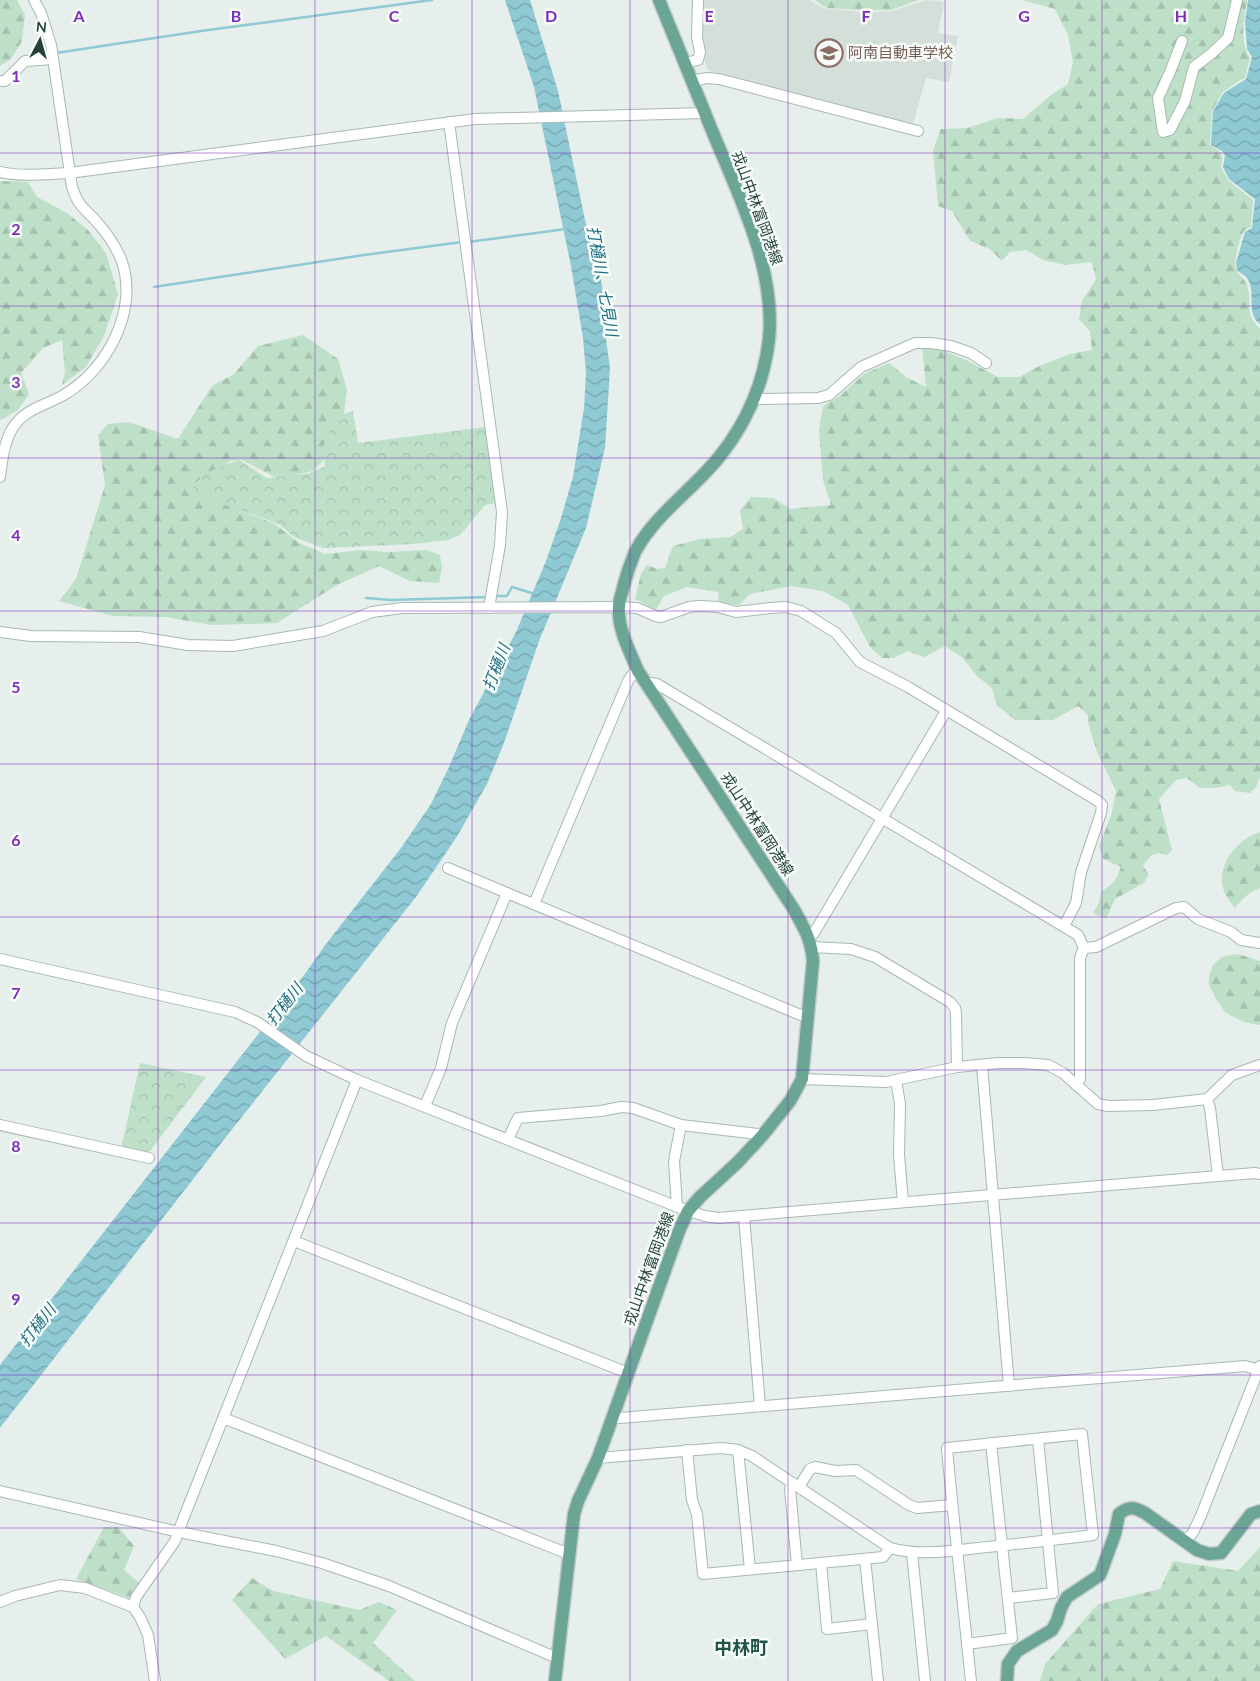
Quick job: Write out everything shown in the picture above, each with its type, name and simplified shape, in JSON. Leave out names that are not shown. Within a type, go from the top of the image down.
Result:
[{"type":"main road","name":"戎山中林富岡港線","points":[[554,1681],[574,1514],[613,1417],[682,1209],[700,1197],[738,1162],[762,1136],[790,1101],[802,1079],[813,961],[810,942],[793,908],[638,671],[625,640],[619,607],[627,572],[636,552],[650,530],[720,457],[742,424],[755,398],[764,368],[769,338],[770,307],[756,245],[742,203],[659,0]]},
{"type":"main road","points":[[1007,1681],[1008,1664],[1017,1651],[1052,1630],[1067,1597],[1100,1575],[1115,1534],[1119,1514],[1126,1509],[1136,1508],[1198,1550],[1209,1554],[1221,1552],[1251,1514],[1260,1511]]},
{"type":"street","points":[[0,477],[6,444],[13,429],[32,409],[63,396],[84,380],[110,349],[118,334],[125,309],[125,276],[121,259],[109,237],[80,204],[72,187],[53,55],[41,13],[34,0]]},
{"type":"street","points":[[685,63],[698,60],[700,52],[697,37],[698,0]]},
{"type":"street","points":[[1182,41],[1158,98],[1164,132],[1170,130],[1185,101],[1194,66],[1211,54],[1228,38],[1237,0]]},
{"type":"street","points":[[0,81],[5,81],[25,61],[53,55]]},
{"type":"street","points":[[692,81],[707,78],[719,79],[918,131]]},
{"type":"street","points":[[0,172],[13,175],[69,174],[475,119],[704,113]]},
{"type":"street","points":[[449,122],[502,512],[500,545],[489,608]]},
{"type":"street","points":[[755,398],[808,398],[829,395],[861,367],[915,343],[951,346],[971,353],[986,363]]},
{"type":"street","points":[[0,632],[31,636],[139,637],[188,645],[233,646],[323,630],[372,612],[388,609],[619,607],[637,608],[661,617],[689,607],[699,606],[718,607],[736,612],[770,608],[802,611],[836,633],[860,662],[879,671],[1102,805],[1081,872],[1076,904],[1064,926]]},
{"type":"street","points":[[534,904],[628,681],[638,671]]},
{"type":"street","points":[[645,682],[657,684],[1078,934],[1084,948],[1080,958],[1080,1079],[1076,1085]]},
{"type":"street","points":[[946,711],[810,942],[851,949],[875,957],[950,1002],[956,1012],[957,1068]]},
{"type":"street","points":[[448,868],[808,1018]]},
{"type":"street","points":[[425,1106],[441,1068],[452,1023],[507,893]]},
{"type":"street","points":[[1084,948],[1096,946],[1176,908],[1184,907],[1198,919],[1231,932],[1241,940],[1260,944]]},
{"type":"street","points":[[0,959],[235,1012],[257,1022],[302,1054],[357,1080],[682,1209],[705,1216],[718,1218],[1255,1172],[1260,1174]]},
{"type":"street","points":[[802,1079],[886,1082],[957,1068],[1024,1063],[1048,1065],[1063,1073],[1098,1104],[1108,1106],[1153,1105],[1207,1099],[1232,1075],[1260,1065]]},
{"type":"street","points":[[982,1065],[1009,1386]]},
{"type":"street","points":[[133,1607],[136,1597],[176,1541],[180,1532],[357,1080]]},
{"type":"street","points":[[896,1080],[900,1104],[899,1154],[903,1202]]},
{"type":"street","points":[[1207,1099],[1210,1108],[1218,1176]]},
{"type":"street","points":[[508,1139],[518,1118],[602,1112],[621,1107],[633,1108],[681,1126],[762,1136]]},
{"type":"street","points":[[0,1125],[148,1158]]},
{"type":"street","points":[[681,1126],[678,1131],[674,1161],[682,1209]]},
{"type":"street","points":[[744,1216],[760,1406]]},
{"type":"street","points":[[294,1241],[628,1373]]},
{"type":"street","points":[[613,1417],[620,1418],[1245,1366],[1259,1368],[1200,1518],[1192,1534],[1185,1540]]},
{"type":"street","points":[[224,1418],[569,1554]]},
{"type":"street","points":[[598,1458],[687,1450],[722,1448],[738,1450],[752,1456],[890,1548],[912,1553],[958,1550],[1002,1546],[1093,1535],[1082,1434],[948,1448],[952,1505],[958,1550],[971,1681]]},
{"type":"street","points":[[1008,1598],[1053,1594],[1038,1439]]},
{"type":"street","points":[[967,1644],[1012,1638],[991,1443]]},
{"type":"street","points":[[687,1450],[692,1500],[697,1514],[703,1574],[865,1559],[883,1556],[890,1548]]},
{"type":"street","points":[[738,1450],[750,1569]]},
{"type":"street","points":[[797,1565],[790,1489],[796,1485],[810,1468],[835,1471],[854,1469],[909,1506],[918,1508],[952,1505]]},
{"type":"street","points":[[0,1491],[180,1532],[276,1551],[322,1563],[363,1576],[557,1658]]},
{"type":"street","points":[[912,1553],[925,1681]]},
{"type":"street","points":[[865,1559],[878,1681]]},
{"type":"street","points":[[821,1563],[827,1629],[872,1624]]},
{"type":"street","points":[[0,1602],[15,1596],[60,1585],[85,1588],[133,1607],[148,1635],[155,1681]]},
{"type":"shaded area","name":"阿南自動車学校","points":[[701,0],[809,0],[823,8],[861,12],[891,11],[927,0],[938,1],[944,3],[938,33],[958,36],[949,82],[926,78],[913,124],[710,71],[706,67],[701,39]]},
{"type":"green space","points":[[0,0],[17,0],[25,15],[22,41],[11,59],[0,66]]},
{"type":"green space","points":[[815,0],[919,0],[891,10],[861,10],[828,8]]},
{"type":"green space","points":[[1022,0],[1247,0],[1243,37],[1250,58],[1245,77],[1223,92],[1212,111],[1210,145],[1221,153],[1221,167],[1228,180],[1253,200],[1251,227],[1242,234],[1235,266],[1247,285],[1250,313],[1260,328],[1260,777],[1256,787],[1250,793],[1235,791],[1230,785],[1200,788],[1187,778],[1176,780],[1159,799],[1172,850],[1167,855],[1159,853],[1150,857],[1143,866],[1149,874],[1144,883],[1115,899],[1106,919],[1093,913],[1099,903],[1101,891],[1114,882],[1121,867],[1103,859],[1099,846],[1111,816],[1116,791],[1097,752],[1088,723],[1088,715],[1078,706],[1053,720],[1015,720],[997,705],[992,688],[977,676],[963,658],[945,646],[924,657],[907,651],[894,658],[882,658],[870,647],[848,605],[823,591],[791,586],[750,594],[739,605],[719,603],[718,592],[687,587],[664,596],[656,610],[635,599],[641,574],[647,565],[657,569],[665,568],[673,546],[700,539],[731,537],[743,529],[740,510],[751,497],[774,498],[790,509],[831,505],[823,480],[819,430],[823,406],[841,395],[864,374],[889,363],[906,377],[926,387],[922,348],[942,350],[998,377],[1019,377],[1039,366],[1070,354],[1092,350],[1090,331],[1079,319],[1082,301],[1096,279],[1092,262],[1065,265],[1043,260],[1026,250],[1010,252],[1002,261],[990,249],[970,241],[952,211],[938,206],[933,150],[941,129],[967,128],[998,118],[1023,119],[1051,95],[1068,84],[1073,63],[1068,35],[1055,9]]},
{"type":"green space","points":[[0,181],[28,182],[37,197],[67,213],[88,230],[106,253],[118,294],[104,336],[86,367],[62,385],[65,372],[62,340],[43,348],[21,373],[29,394],[18,410],[1,420],[0,418]]},
{"type":"green space","points":[[303,335],[338,359],[347,390],[344,414],[324,460],[313,471],[277,478],[242,460],[230,461],[204,482],[206,497],[275,524],[299,543],[325,554],[361,550],[388,552],[426,550],[440,555],[442,568],[439,583],[410,581],[379,566],[337,585],[277,623],[212,625],[165,617],[113,616],[59,601],[76,579],[105,485],[98,435],[108,424],[129,422],[178,439],[212,386],[234,374],[258,346]]},
{"type":"green space","points":[[353,411],[358,443],[486,427],[496,503],[485,505],[460,535],[448,540],[413,544],[323,548],[294,537],[279,524],[197,495],[192,485],[216,468],[239,460],[267,478],[310,473],[325,466],[324,445],[335,417]]},
{"type":"green space","points":[[1260,832],[1260,888],[1246,896],[1235,908],[1227,898],[1222,882],[1225,863],[1236,847]]},
{"type":"green space","points":[[1235,954],[1260,961],[1260,1025],[1244,1022],[1226,1013],[1209,985],[1209,976],[1213,965],[1222,957]]},
{"type":"green space","points":[[140,1063],[206,1077],[147,1155],[121,1149]]},
{"type":"green space","points":[[104,1527],[118,1527],[134,1546],[124,1570],[142,1585],[129,1598],[76,1579]]},
{"type":"green space","points":[[1260,1547],[1260,1681],[1040,1681],[1045,1664],[1098,1604],[1160,1589],[1173,1561],[1238,1571]]},
{"type":"green space","points":[[252,1578],[273,1591],[359,1610],[379,1602],[397,1610],[373,1643],[415,1681],[389,1681],[326,1636],[285,1659],[232,1600]]},
{"type":"water","name":"打樋川","points":[[505,0],[530,0],[558,91],[585,220],[602,284],[604,325],[610,368],[605,448],[586,528],[539,641],[504,743],[487,784],[456,838],[416,897],[222,1142],[0,1428],[0,1365],[302,978],[326,944],[401,848],[431,804],[469,720],[516,632],[546,561],[573,477],[584,408],[586,373],[583,338],[571,266],[534,87]]},
{"type":"water","points":[[1248,0],[1260,0],[1260,324],[1253,314],[1250,284],[1246,277],[1237,270],[1236,263],[1245,232],[1252,228],[1255,199],[1229,179],[1223,167],[1225,155],[1222,151],[1211,145],[1213,111],[1224,93],[1246,79],[1252,57],[1247,49],[1245,21]]},
{"type":"waterway","points":[[56,53],[201,31],[432,0]]},
{"type":"waterway","points":[[39,55],[51,54]]},
{"type":"waterway","points":[[468,242],[566,229]]},
{"type":"waterway","points":[[154,287],[462,242]]},
{"type":"waterway","points":[[495,596],[507,596],[512,587],[535,594]]},
{"type":"waterway","points":[[366,598],[391,600],[489,597]]},
{"type":"place","name":"阿南自動車学校","points":[[829,53]]},
{"type":"district","name":"中林町","points":[[741,1648]]},
{"type":"water label","name":"打樋川、七見川","points":[[603,281]]}]
